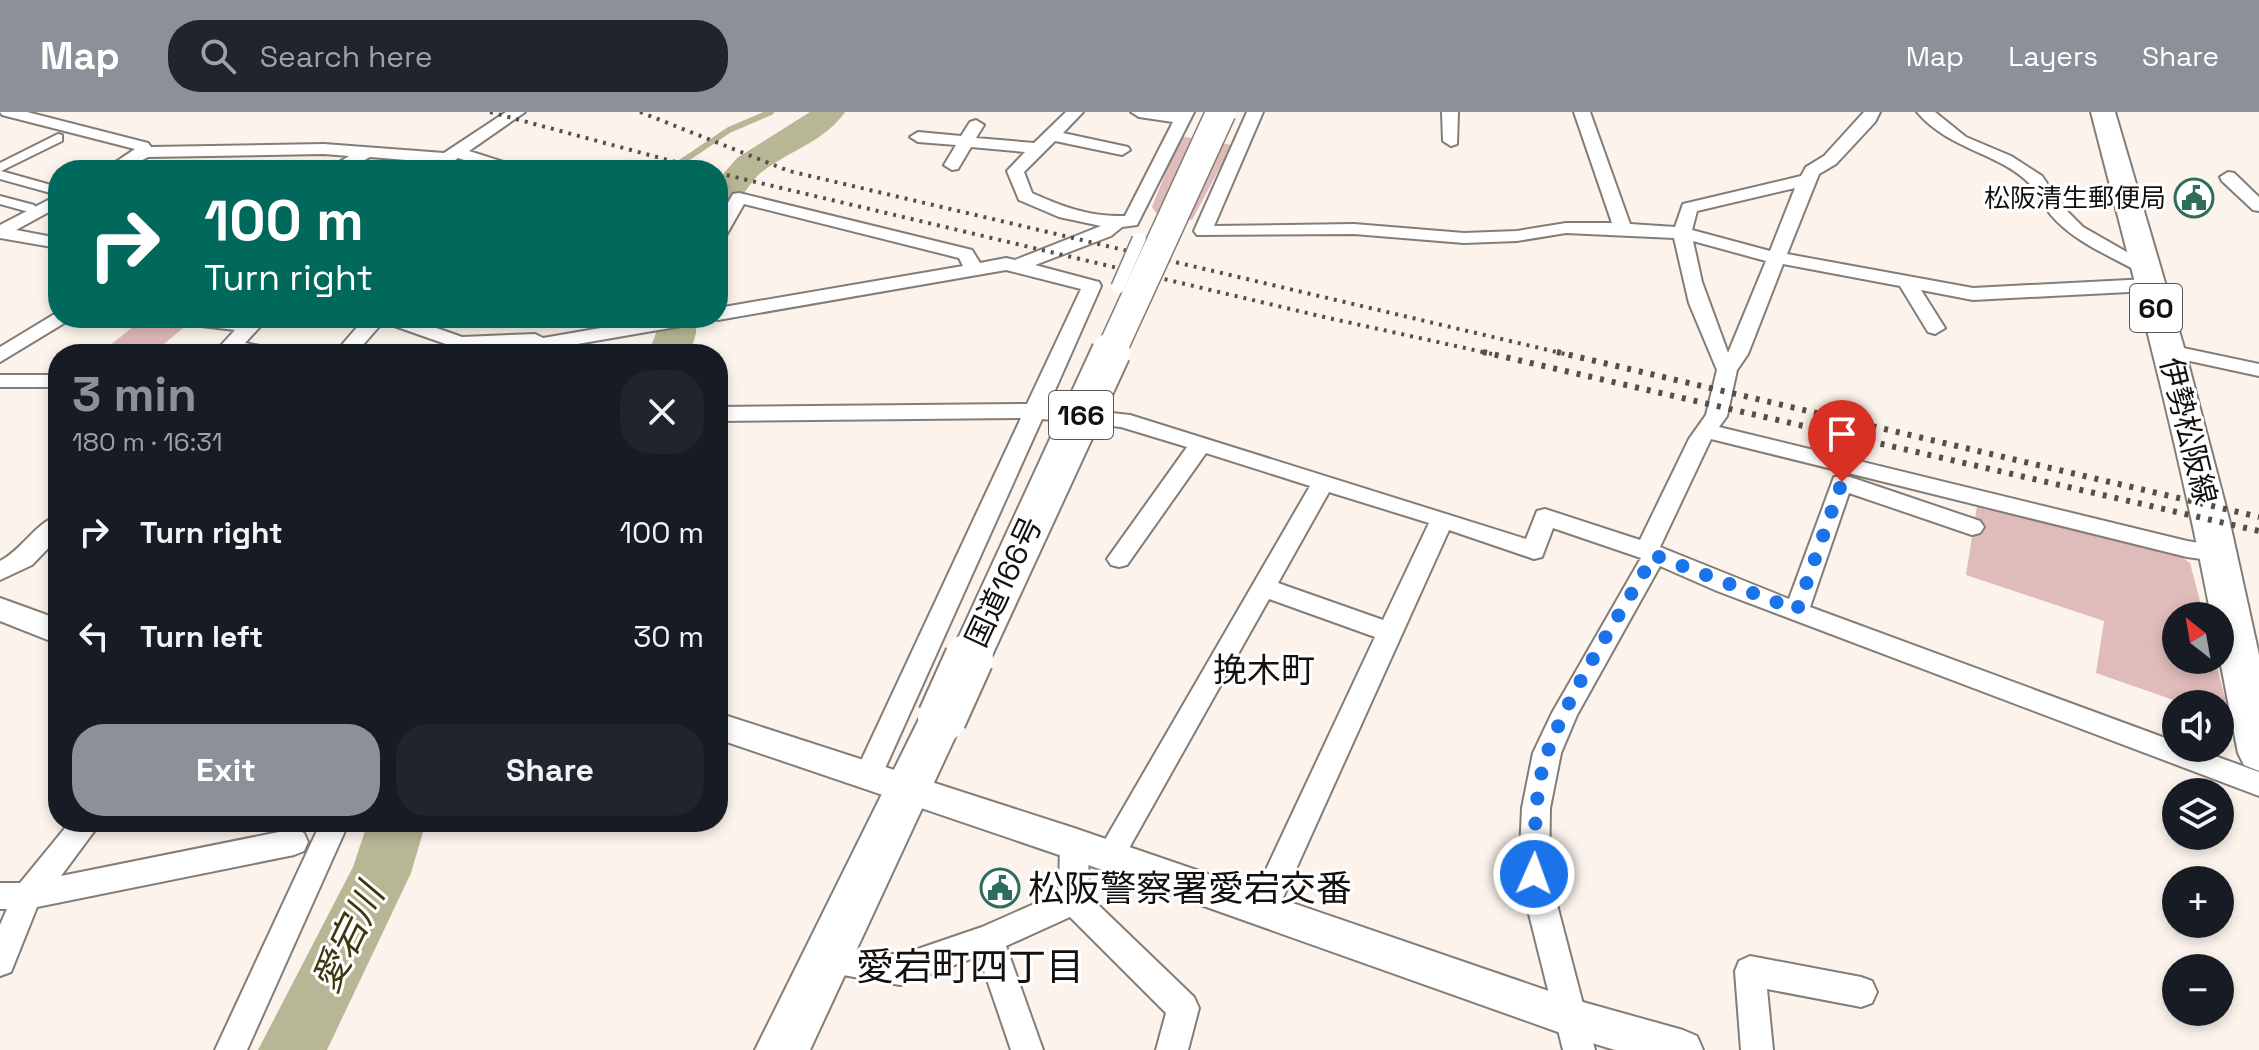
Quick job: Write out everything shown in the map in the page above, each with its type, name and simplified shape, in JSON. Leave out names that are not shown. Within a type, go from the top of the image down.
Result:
[{"type":"highway","name":"国道166号","points":[[782,1050],[825,960],[887,783],[942,718],[1221,112]]},
{"type":"main road","name":"伊勢松阪線","points":[[2103,112],[2169,351],[2259,753]]},
{"type":"street","points":[[8,112],[142,146],[145,152]]},
{"type":"street","points":[[444,160],[517,112]]},
{"type":"street","points":[[1075,112],[1015,171],[1025,196],[1075,220],[1203,231],[1354,229],[1464,238],[1517,236],[1566,228],[1683,233],[1775,258],[1973,294],[2146,276]]},
{"type":"street","points":[[728,312],[975,270],[1017,266],[1105,232],[1124,222],[1184,116],[1139,112]]},
{"type":"street","points":[[1203,231],[1255,112]]},
{"type":"street","points":[[1450,112],[1451,141]]},
{"type":"street","points":[[1582,112],[1623,230]]},
{"type":"street","points":[[1576,1034],[1558,976],[1534,874],[1536,808],[1547,753],[1650,553],[1700,439],[1708,431],[1720,406],[1727,370],[1738,354],[1807,180],[1812,171],[1830,160],[1872,112]]},
{"type":"street","points":[[1925,112],[1960,140],[2005,160],[2036,180],[2057,211],[2077,231],[2146,276]]},
{"type":"street","points":[[952,165],[976,125]]},
{"type":"street","points":[[1051,135],[1122,150]]},
{"type":"street","points":[[918,137],[1036,148]]},
{"type":"street","points":[[0,168],[58,138]]},
{"type":"street","points":[[130,160],[145,152],[324,149],[452,155],[471,160]]},
{"type":"street","points":[[353,160],[368,152]]},
{"type":"street","points":[[0,175],[48,188]]},
{"type":"street","points":[[2228,177],[2259,206]]},
{"type":"street","points":[[1727,370],[1719,356],[1692,275],[1683,233],[1689,208],[1807,180]]},
{"type":"street","points":[[728,217],[739,198],[966,254],[975,270]]},
{"type":"street","points":[[0,200],[29,208]]},
{"type":"street","points":[[0,232],[48,206]]},
{"type":"street","points":[[0,232],[48,241]]},
{"type":"street","points":[[1118,287],[1139,239]]},
{"type":"street","points":[[887,783],[1034,411],[1092,286],[1017,266]]},
{"type":"street","points":[[1907,282],[1935,328]]},
{"type":"street","points":[[0,356],[48,325]]},
{"type":"street","points":[[234,344],[248,328]]},
{"type":"street","points":[[353,344],[367,328]]},
{"type":"street","points":[[412,328],[447,344]]},
{"type":"street","points":[[546,344],[636,328]]},
{"type":"street","points":[[2169,351],[2259,370]]},
{"type":"street","points":[[0,381],[48,381]]},
{"type":"street","points":[[728,414],[1034,411],[1123,420],[1442,519],[1534,551],[1545,517],[1650,553],[2259,784]]},
{"type":"street","points":[[1708,431],[1842,473],[2216,553]]},
{"type":"street","points":[[1119,559],[1201,444]]},
{"type":"street","points":[[1842,473],[1972,527]]},
{"type":"street","points":[[1797,610],[1842,473]]},
{"type":"street","points":[[1109,857],[1323,482]]},
{"type":"street","points":[[1262,910],[1442,519]]},
{"type":"street","points":[[0,571],[24,559],[48,534]]},
{"type":"street","points":[[1263,587],[1391,633]]},
{"type":"street","points":[[0,609],[48,628]]},
{"type":"street","points":[[728,729],[1262,910],[1576,1034],[1683,1050]]},
{"type":"street","points":[[0,962],[14,896],[77,832]]},
{"type":"street","points":[[231,1050],[330,832]]},
{"type":"street","points":[[14,896],[294,842]]},
{"type":"street","points":[[1074,844],[1074,901],[1183,1008],[1172,1050]]},
{"type":"street","points":[[825,960],[900,970],[988,939],[1074,901]]},
{"type":"street","points":[[988,939],[1027,1050]]},
{"type":"street","points":[[1757,1050],[1750,971],[1861,992]]},
{"type":"shaded area","points":[[1180,136],[1232,145],[1192,220],[1156,213],[1152,207]]},
{"type":"shaded area","points":[[132,328],[183,328],[164,344],[112,344]]},
{"type":"shaded area","points":[[1977,506],[2177,554],[2190,563],[2200,602],[2162,602],[2162,674],[2219,674],[2223,690],[2162,690],[2162,696],[2096,673],[2104,621],[1966,575]]},
{"type":"waterway","points":[[684,160],[729,130],[771,112]]},
{"type":"waterway","name":"愛宕川","points":[[728,190],[749,165],[815,126],[829,112]]},
{"type":"waterway","name":"愛宕川","points":[[672,344],[676,328]]},
{"type":"waterway","name":"愛宕川","points":[[292,1050],[381,873],[394,832]]},
{"type":"railway","points":[[490,112],[668,160]]},
{"type":"railway","points":[[640,112],[789,171],[1565,354]]},
{"type":"railway","points":[[728,175],[1485,352]]},
{"type":"railway","points":[[1485,352],[1492,354]]},
{"type":"railway","points":[[1485,352],[2259,531]]},
{"type":"railway","points":[[1557,352],[2259,517]]},
{"type":"place","name":"松阪清生郵便局","points":[[2194,198]]},
{"type":"place","name":"松阪警察署愛宕交番","points":[[1000,888]]},
{"type":"district","name":"挽木町","points":[[1264,670]]},
{"type":"district","name":"愛宕町四丁目","points":[[970,967]]},
{"type":"route","points":[[1534,874],[1536,808],[1547,753],[1565,713],[1654,555],[1797,610],[1842,482]]}]
